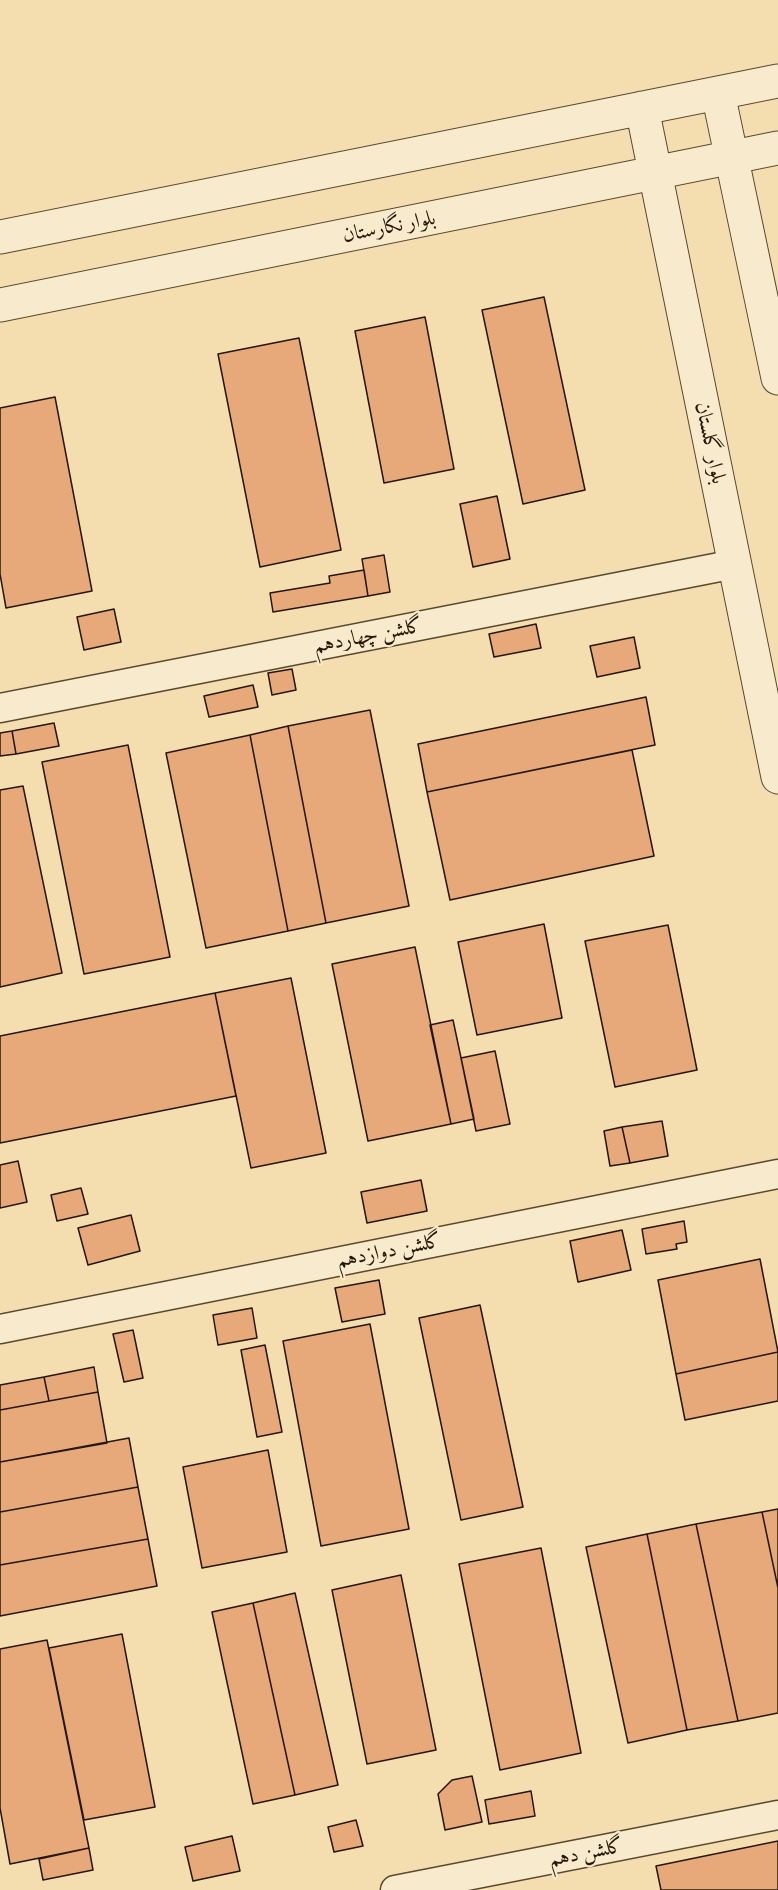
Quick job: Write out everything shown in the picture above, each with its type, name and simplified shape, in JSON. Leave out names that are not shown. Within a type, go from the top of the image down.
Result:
[{"type":"street","points":[[0,237],[778,81]]},
{"type":"street","points":[[718,93],[778,378]]},
{"type":"street","name":"بلوار گلستان","points":[[642,108],[778,777]]},
{"type":"street","name":"بلوار نگارستان","points":[[0,305],[778,148]]},
{"type":"street","name":"گلشن چهاردهم","points":[[0,708],[735,564]]},
{"type":"street","name":"گلشن دوازدهم","points":[[0,1329],[778,1174]]},
{"type":"street","name":"گلشن دهم","points":[[395,1890],[778,1815]]},
{"type":"building","points":[[544,297],[585,490],[523,504],[482,310]]},
{"type":"building","points":[[425,317],[454,469],[384,483],[355,331]]},
{"type":"building","points":[[299,338],[341,550],[260,567],[218,354]]},
{"type":"building","points":[[55,397],[92,591],[6,608],[0,574],[0,408]]},
{"type":"building","points":[[497,496],[510,559],[473,567],[460,504]]},
{"type":"building","points":[[384,555],[390,592],[368,596],[362,559]]},
{"type":"building","points":[[364,570],[368,596],[273,612],[270,593],[330,583],[329,576]]},
{"type":"building","points":[[114,609],[121,642],[84,650],[77,617]]},
{"type":"building","points":[[536,624],[541,648],[494,657],[489,634]]},
{"type":"building","points":[[634,637],[640,668],[597,677],[590,646]]},
{"type":"building","points":[[292,669],[296,690],[272,695],[268,673]]},
{"type":"building","points":[[253,685],[258,707],[209,717],[204,696]]},
{"type":"building","points":[[646,697],[655,745],[427,792],[418,744]]},
{"type":"building","points":[[370,710],[409,906],[326,923],[288,726]]},
{"type":"building","points":[[54,723],[59,746],[16,754],[12,731]]},
{"type":"building","points":[[288,726],[326,923],[288,931],[250,735]]},
{"type":"building","points":[[12,731],[16,754],[0,756],[0,733]]},
{"type":"building","points":[[250,735],[288,931],[206,948],[166,753]]},
{"type":"building","points":[[128,745],[170,957],[84,974],[42,762]]},
{"type":"building","points":[[632,750],[654,856],[450,900],[427,792]]},
{"type":"building","points":[[23,786],[62,973],[0,987],[0,790]]},
{"type":"building","points":[[544,924],[562,1018],[477,1035],[458,942]]},
{"type":"building","points":[[668,925],[697,1070],[615,1087],[585,941]]},
{"type":"building","points":[[415,947],[451,1124],[368,1141],[332,964]]},
{"type":"building","points":[[291,978],[326,1153],[251,1168],[215,993]]},
{"type":"building","points":[[215,993],[236,1096],[0,1143],[0,1036]]},
{"type":"building","points":[[453,1020],[474,1119],[451,1124],[430,1025]]},
{"type":"building","points":[[495,1051],[510,1124],[476,1131],[461,1058]]},
{"type":"building","points":[[662,1121],[668,1156],[630,1163],[622,1127]]},
{"type":"building","points":[[622,1127],[630,1163],[610,1166],[604,1131]]},
{"type":"building","points":[[18,1161],[27,1202],[0,1208],[0,1165]]},
{"type":"building","points":[[421,1180],[427,1211],[367,1223],[361,1192]]},
{"type":"building","points":[[81,1188],[88,1214],[57,1221],[51,1195]]},
{"type":"building","points":[[131,1215],[140,1251],[88,1265],[78,1228]]},
{"type":"building","points":[[684,1221],[687,1242],[676,1244],[677,1249],[646,1254],[642,1229]]},
{"type":"building","points":[[622,1230],[631,1270],[578,1282],[570,1241]]},
{"type":"building","points":[[760,1259],[778,1352],[676,1374],[658,1280]]},
{"type":"building","points":[[379,1280],[385,1314],[342,1322],[335,1288]]},
{"type":"building","points":[[480,1305],[523,1507],[461,1520],[419,1318]]},
{"type":"building","points":[[252,1308],[257,1338],[218,1345],[213,1315]]},
{"type":"building","points":[[370,1324],[409,1529],[321,1546],[283,1341]]},
{"type":"building","points":[[133,1330],[143,1378],[124,1382],[113,1334]]},
{"type":"building","points":[[265,1345],[282,1432],[257,1437],[241,1350]]},
{"type":"building","points":[[778,1352],[778,1401],[685,1420],[676,1374]]},
{"type":"building","points":[[94,1367],[98,1392],[49,1401],[44,1377]]},
{"type":"building","points":[[44,1377],[49,1401],[0,1410],[0,1385]]},
{"type":"building","points":[[98,1392],[107,1443],[0,1462],[0,1410]]},
{"type":"building","points":[[129,1438],[138,1487],[0,1512],[0,1462]]},
{"type":"building","points":[[268,1450],[287,1552],[202,1568],[183,1467]]},
{"type":"building","points":[[138,1487],[148,1539],[0,1565],[0,1512]]},
{"type":"building","points":[[778,1509],[778,1588],[762,1512]]},
{"type":"building","points":[[762,1512],[778,1588],[778,1713],[738,1721],[696,1524]]},
{"type":"building","points":[[696,1524],[738,1721],[687,1730],[647,1534]]},
{"type":"building","points":[[647,1534],[687,1730],[628,1743],[586,1547]]},
{"type":"building","points":[[148,1539],[157,1586],[0,1616],[0,1565]]},
{"type":"building","points":[[541,1548],[581,1753],[500,1770],[459,1564]]},
{"type":"building","points":[[401,1575],[436,1750],[367,1764],[332,1590]]},
{"type":"building","points":[[295,1593],[338,1785],[295,1795],[253,1603]]},
{"type":"building","points":[[253,1603],[295,1795],[253,1804],[212,1612]]},
{"type":"building","points":[[122,1634],[155,1807],[84,1820],[49,1648]]},
{"type":"building","points":[[47,1640],[89,1848],[10,1864],[0,1808],[0,1649]]},
{"type":"building","points":[[472,1776],[482,1822],[445,1830],[438,1794],[452,1780]]},
{"type":"building","points":[[531,1791],[535,1816],[489,1824],[485,1800]]},
{"type":"building","points":[[356,1820],[363,1846],[334,1852],[328,1827]]},
{"type":"building","points":[[232,1836],[240,1871],[193,1881],[185,1847]]},
{"type":"building","points":[[778,1841],[778,1890],[661,1890],[656,1866]]},
{"type":"building","points":[[89,1848],[93,1870],[43,1880],[39,1859]]}]
